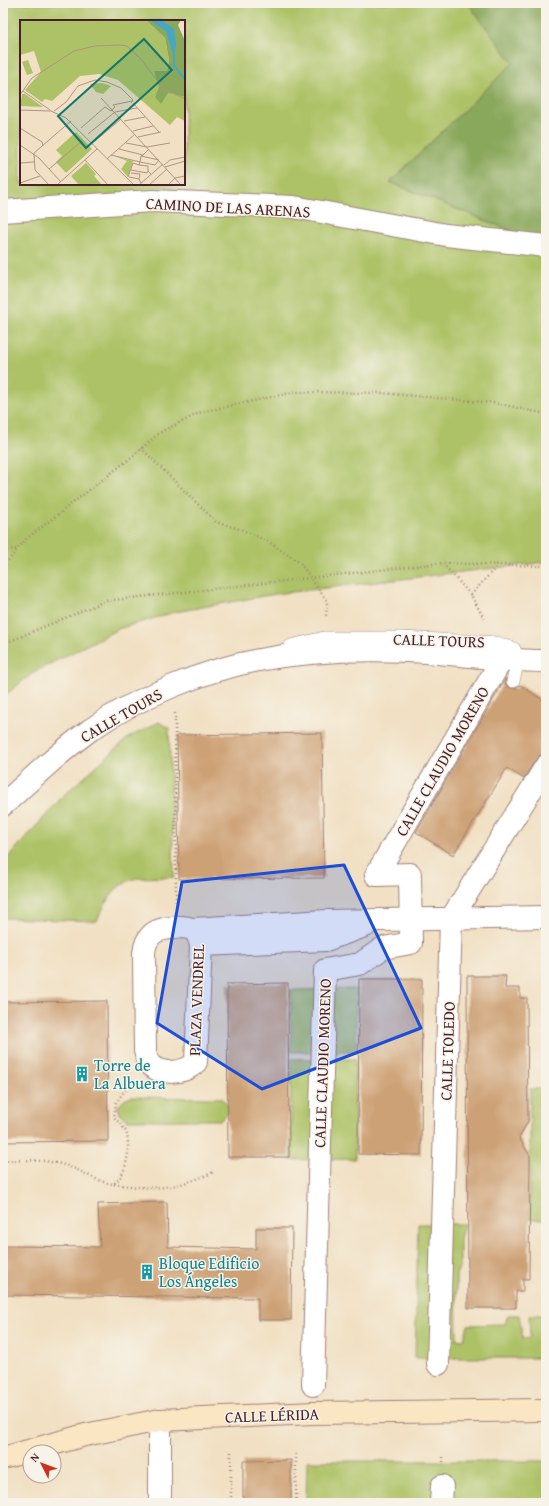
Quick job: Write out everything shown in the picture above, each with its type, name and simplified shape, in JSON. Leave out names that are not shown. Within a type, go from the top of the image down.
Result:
[{"type":"street","name":"CAMINO DE LAS ARENAS","points":[[3,211],[152,202],[294,207],[446,235],[546,246]]},
{"type":"street","name":"CALLE TOURS","points":[[3,805],[66,748],[92,729],[148,697],[213,672],[259,660],[327,652],[407,651],[506,654],[546,661]]},
{"type":"street","name":"CALLE CLAUDIO MORENO","points":[[313,1385],[325,970],[360,964],[383,948],[411,943],[410,874],[376,875],[506,654]]},
{"type":"street","name":"CALLE TOLEDO","points":[[438,1364],[452,919],[546,766]]},
{"type":"street","points":[[190,934],[326,921],[546,917]]},
{"type":"street","name":"PLAZA VENDREL","points":[[160,929],[190,934],[196,1062],[191,1068],[177,1072],[158,1069],[151,1066],[147,1060],[144,968],[146,943],[150,935],[160,929]]},
{"type":"street","name":"CALLE LÉRIDA","points":[[3,1458],[85,1435],[160,1420],[349,1412],[546,1410]]},
{"type":"street","points":[[160,1420],[160,1503]]},
{"type":"lane","name":"CALLE TOURS","points":[[259,660],[282,648],[324,638],[402,638],[506,654]]},
{"type":"lane","points":[[506,654],[513,681]]},
{"type":"path","points":[[3,567],[25,540],[158,433],[201,412],[294,392],[381,393],[495,403],[546,414]]},
{"type":"path","points":[[141,448],[216,522],[243,530],[269,542],[300,563],[327,601],[324,638]]},
{"type":"path","points":[[3,550],[18,548]]},
{"type":"path","points":[[442,563],[471,595],[506,654]]},
{"type":"path","points":[[3,644],[105,601],[442,563],[546,566]]},
{"type":"path","points":[[471,595],[498,564]]},
{"type":"path","points":[[174,706],[190,934]]},
{"type":"path","points":[[113,1184],[120,1180],[124,1174],[127,1158],[127,1134],[114,1116],[116,1103],[147,1060]]},
{"type":"path","points":[[3,1161],[29,1160],[65,1165],[100,1181],[144,1188],[165,1188],[193,1181],[214,1172]]},
{"type":"path","points":[[231,1452],[231,1503]]},
{"type":"path","points":[[296,1453],[296,1503]]},
{"type":"highlighted area","points":[[344,865],[421,1028],[262,1089],[157,1023],[182,882]]},
{"type":"green space","points":[[3,3],[468,3],[514,63],[390,182],[546,245],[546,562],[275,594],[175,612],[118,629],[34,672],[3,697]]},
{"type":"green space","points":[[468,3],[546,3],[546,245],[390,182],[513,63]]},
{"type":"green space","points":[[159,722],[169,728],[174,877],[139,878],[124,883],[112,894],[97,921],[3,918],[4,862],[66,793],[128,738]]},
{"type":"green space","points":[[356,989],[356,1051],[291,1052],[291,990]]},
{"type":"green space","points":[[291,1059],[355,1059],[355,1159],[291,1160]]},
{"type":"green space","points":[[530,1089],[546,1089],[546,1219],[530,1219]]},
{"type":"green space","points":[[131,1097],[222,1098],[227,1104],[227,1114],[221,1120],[127,1120],[120,1114],[118,1106],[124,1100]]},
{"type":"green space","points":[[418,1224],[464,1224],[460,1239],[460,1266],[456,1274],[457,1340],[464,1339],[468,1325],[505,1324],[508,1315],[519,1315],[523,1339],[530,1338],[529,1315],[546,1315],[546,1358],[415,1358]]},
{"type":"green space","points":[[307,1461],[546,1461],[546,1503],[306,1503]]},
{"type":"building","points":[[506,678],[505,683],[508,687],[515,689],[520,685],[546,702],[546,754],[540,755],[536,759],[524,779],[507,768],[453,855],[416,832]]},
{"type":"building","points":[[322,733],[324,878],[179,879],[177,735]]},
{"type":"building","points":[[467,976],[506,976],[505,988],[520,988],[520,998],[527,998],[528,1121],[519,1138],[530,1156],[529,1279],[523,1279],[523,1291],[516,1291],[516,1308],[468,1308]]},
{"type":"building","points":[[359,979],[422,979],[421,1155],[358,1154]]},
{"type":"building","points":[[288,983],[289,1157],[228,1157],[227,984]]},
{"type":"building","name":"Torre de La Albuera","points":[[107,1001],[108,1141],[3,1142],[3,1002]]},
{"type":"building","name":"Bloque Edificio Los Ángeles","points":[[167,1202],[168,1247],[256,1249],[256,1228],[292,1228],[291,1320],[258,1320],[258,1298],[3,1295],[3,1246],[100,1247],[98,1204]]},
{"type":"building","points":[[291,1460],[291,1503],[243,1503],[243,1461]]},
{"type":"place","name":"Torre de La Albuera","points":[[82,1074]]},
{"type":"place","name":"Bloque Edificio Los Ángeles","points":[[147,1272]]}]
